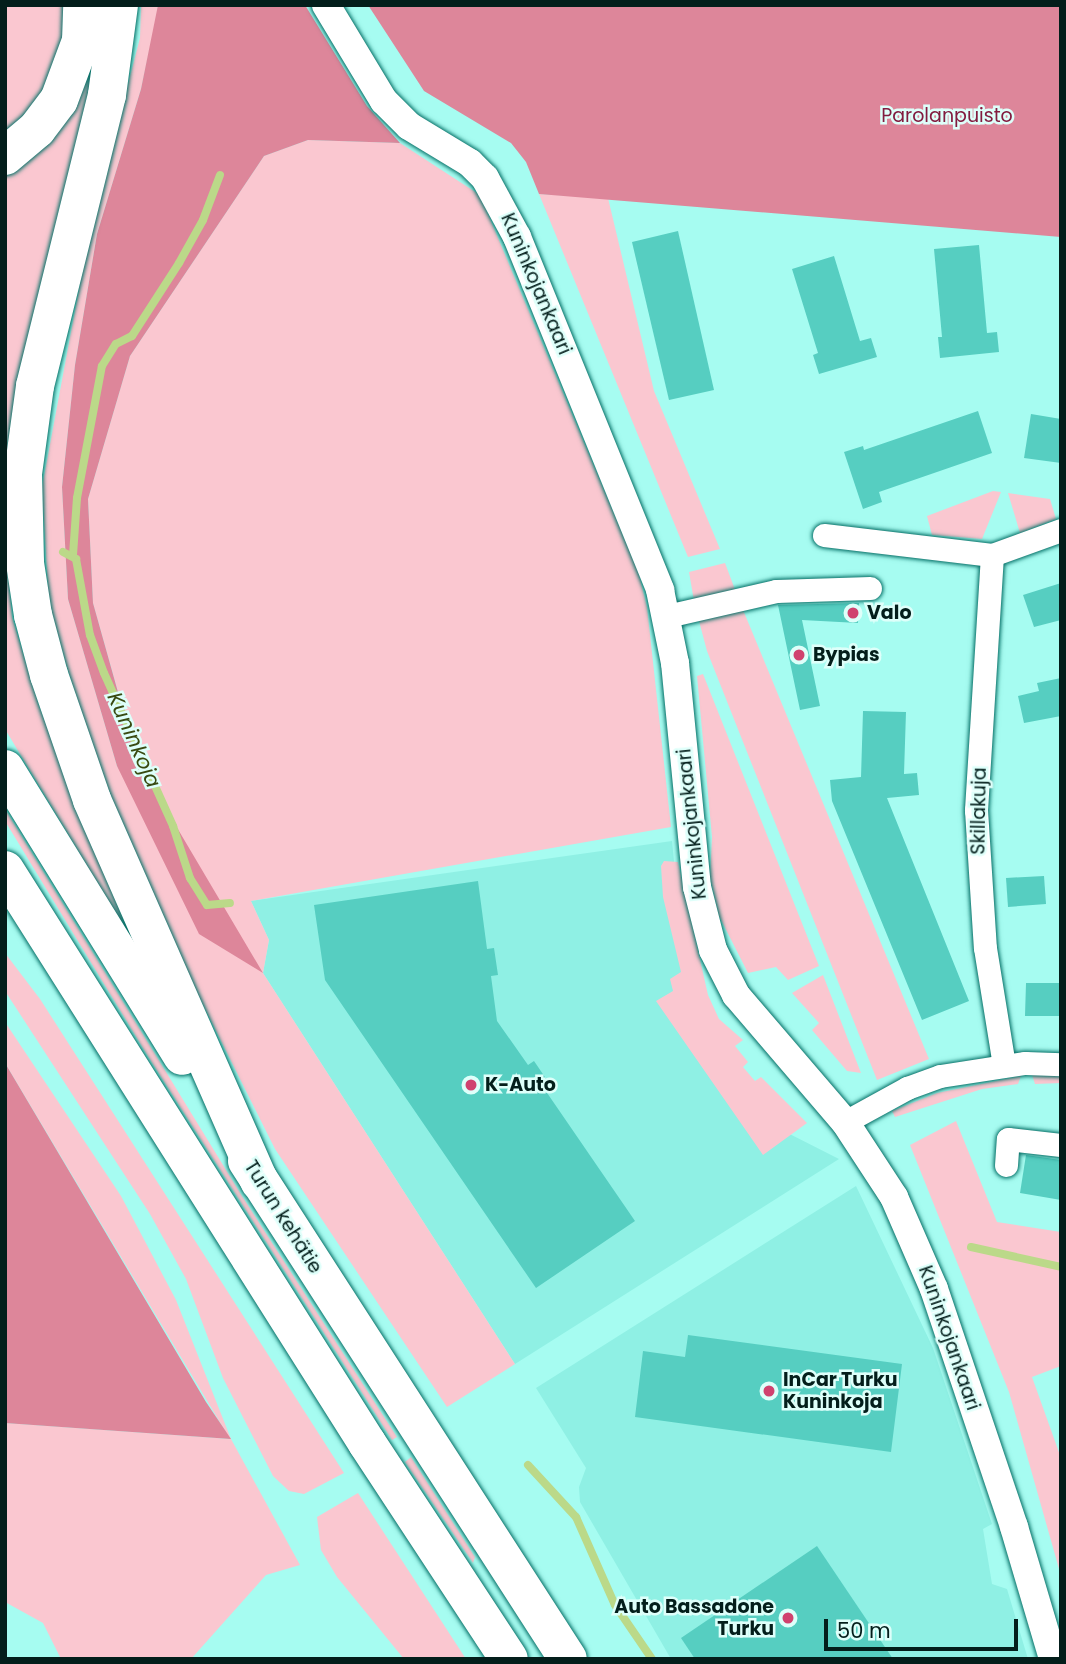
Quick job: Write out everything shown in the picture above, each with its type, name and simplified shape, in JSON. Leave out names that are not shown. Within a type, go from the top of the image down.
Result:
[{"type":"highway","points":[[5,156],[37,129],[59,100],[81,41],[82,5]]},
{"type":"highway","points":[[118,5],[107,95],[35,386],[23,474],[25,563],[33,615],[48,675],[92,800],[260,1182]]},
{"type":"highway","name":"Turun kehätie","points":[[5,769],[260,1182],[568,1659]]},
{"type":"highway","points":[[5,870],[93,1012],[509,1659]]},
{"type":"highway","points":[[5,915],[93,1012]]},
{"type":"street","name":"Kuninkojankaari","points":[[326,5],[396,115],[470,163],[498,196],[650,557],[667,616],[696,875],[713,950],[736,995],[845,1122],[894,1196],[934,1289],[1014,1527],[1053,1659]]},
{"type":"street","points":[[824,535],[992,555],[1061,530]]},
{"type":"street","name":"Skillakuja","points":[[992,555],[976,810],[985,948],[1004,1065]]},
{"type":"street","points":[[667,616],[776,591],[870,588]]},
{"type":"street","points":[[845,1122],[907,1088],[940,1076],[1004,1065],[1061,1064]]},
{"type":"street","points":[[1006,1165],[1008,1139],[1061,1145]]},
{"type":"shaded area","points":[[5,5],[69,5],[69,35],[39,101],[5,140]]},
{"type":"shaded area","points":[[107,5],[6,551],[12,617],[39,706],[130,937],[5,729],[5,172]]},
{"type":"shaded area","points":[[141,5],[158,5],[157,15],[141,89],[97,234],[75,365],[62,487],[68,599],[117,766],[261,971],[139,766],[93,603],[88,499],[130,356],[264,156],[308,140],[400,143],[480,195],[638,571],[647,607],[671,827],[251,901],[269,940],[263,973],[515,1364],[447,1407],[275,1149],[186,971],[100,777],[49,607],[42,487],[91,225],[140,38]]},
{"type":"shaded area","points":[[539,194],[608,198],[654,391],[720,549],[688,557]]},
{"type":"shaded area","points":[[993,491],[1001,492],[982,539],[932,535],[927,516]]},
{"type":"shaded area","points":[[1008,493],[1050,499],[1056,519],[1020,533]]},
{"type":"shaded area","points":[[725,563],[737,595],[694,601],[689,572]]},
{"type":"shaded area","points":[[741,605],[929,1059],[877,1080],[707,651],[699,621]]},
{"type":"shaded area","points":[[703,674],[819,966],[788,980],[776,967],[748,973],[719,916],[710,878],[712,837],[697,676]]},
{"type":"shaded area","points":[[5,809],[242,1196],[397,1437],[392,1440],[149,1058],[5,821]]},
{"type":"shaded area","points":[[672,841],[689,1015],[750,1114],[839,1159],[515,1364],[263,973],[269,940],[251,901]]},
{"type":"shaded area","points":[[664,861],[678,862],[708,995],[719,1019],[743,1040],[735,1046],[748,1062],[743,1067],[755,1081],[761,1077],[807,1123],[763,1155],[656,1001],[673,991],[670,979],[681,972],[663,897],[661,866]]},
{"type":"shaded area","points":[[5,953],[40,999],[344,1473],[304,1494],[289,1491],[273,1476],[223,1378],[186,1279],[150,1214],[5,991]]},
{"type":"shaded area","points":[[823,975],[861,1073],[847,1071],[812,1030],[819,1023],[792,993]]},
{"type":"shaded area","points":[[5,1022],[121,1196],[176,1300],[231,1439],[300,1565],[266,1575],[191,1659],[61,1659],[43,1623],[5,1602],[5,1423],[230,1439],[5,1063]]},
{"type":"shaded area","points":[[1061,1073],[1061,1083],[1035,1084],[1032,1075]]},
{"type":"shaded area","points":[[1021,1076],[1018,1084],[982,1089],[895,1117],[892,1111],[937,1093]]},
{"type":"shaded area","points":[[956,1121],[997,1222],[1061,1232],[1061,1366],[1032,1377],[1061,1458],[1061,1576],[1009,1392],[910,1145]]},
{"type":"shaded area","points":[[856,1186],[933,1348],[992,1524],[983,1529],[992,1584],[1007,1589],[1028,1659],[671,1659],[580,1502],[579,1487],[586,1468],[536,1388]]},
{"type":"shaded area","points":[[411,1457],[475,1557],[473,1563],[405,1462]]},
{"type":"shaded area","points":[[358,1493],[466,1659],[404,1659],[337,1577],[321,1550],[317,1517]]},
{"type":"green space","points":[[158,5],[305,5],[367,106],[400,143],[308,140],[264,156],[130,356],[88,499],[93,603],[137,760],[263,973],[199,934],[117,766],[68,599],[62,487],[75,365],[97,234],[141,89]]},
{"type":"green space","name":"Parolanpuisto","points":[[368,5],[1061,5],[1061,237],[539,194],[526,162],[511,143],[424,91]]},
{"type":"green space","points":[[5,1063],[206,1402],[231,1439],[5,1423]]},
{"type":"building","points":[[678,231],[714,390],[669,400],[632,242]]},
{"type":"building","points":[[979,245],[987,333],[997,332],[999,352],[940,358],[938,337],[942,337],[934,249]]},
{"type":"building","points":[[834,256],[860,341],[871,338],[877,357],[819,374],[813,355],[818,353],[792,269]]},
{"type":"building","points":[[978,411],[992,453],[879,492],[882,502],[863,509],[844,452],[863,446],[864,450]]},
{"type":"building","points":[[1031,414],[1061,419],[1061,463],[1024,458]]},
{"type":"building","points":[[1061,583],[1061,620],[1034,627],[1023,595]]},
{"type":"building","name":"Bypias","points":[[859,603],[858,623],[802,620],[820,706],[800,710],[778,605]]},
{"type":"building","points":[[1061,678],[1061,716],[1024,723],[1018,696],[1039,691],[1037,683]]},
{"type":"building","points":[[863,711],[906,712],[904,774],[917,773],[919,795],[887,798],[969,1001],[922,1020],[832,801],[830,780],[861,777]]},
{"type":"building","points":[[1044,876],[1046,904],[1008,907],[1006,878]]},
{"type":"building","name":"K-Auto","points":[[478,881],[487,949],[494,948],[498,975],[491,976],[497,1021],[528,1065],[534,1061],[549,1083],[543,1087],[635,1221],[536,1288],[325,980],[314,905]]},
{"type":"building","points":[[1026,983],[1061,983],[1061,1016],[1025,1016]]},
{"type":"building","points":[[1026,1155],[1061,1160],[1061,1200],[1020,1193]]},
{"type":"building","name":"InCar Turku Kuninkoja","points":[[688,1335],[902,1364],[891,1452],[635,1417],[643,1351],[685,1357]]},
{"type":"building","name":"Auto Bassadone Turku","points":[[817,1546],[893,1659],[695,1659],[681,1638]]},
{"type":"waterway","points":[[73,555],[77,498],[102,366],[116,344],[132,336],[179,263],[203,220],[220,175]]},
{"type":"waterway","name":"Kuninkoja","points":[[63,552],[76,559],[90,635],[104,673],[173,826],[190,878],[207,905],[230,903]]},
{"type":"waterway","name":"Kuninkoja","points":[[971,1247],[1061,1267]]},
{"type":"waterway","points":[[528,1465],[576,1517],[615,1605],[652,1659]]},
{"type":"place","name":"Valo","points":[[853,613]]},
{"type":"place","name":"Bypias","points":[[799,655]]},
{"type":"place","name":"K-Auto","points":[[471,1085]]},
{"type":"place","name":"InCar Turku Kuninkoja","points":[[769,1391]]},
{"type":"place","name":"Auto Bassadone Turku","points":[[788,1618]]}]
